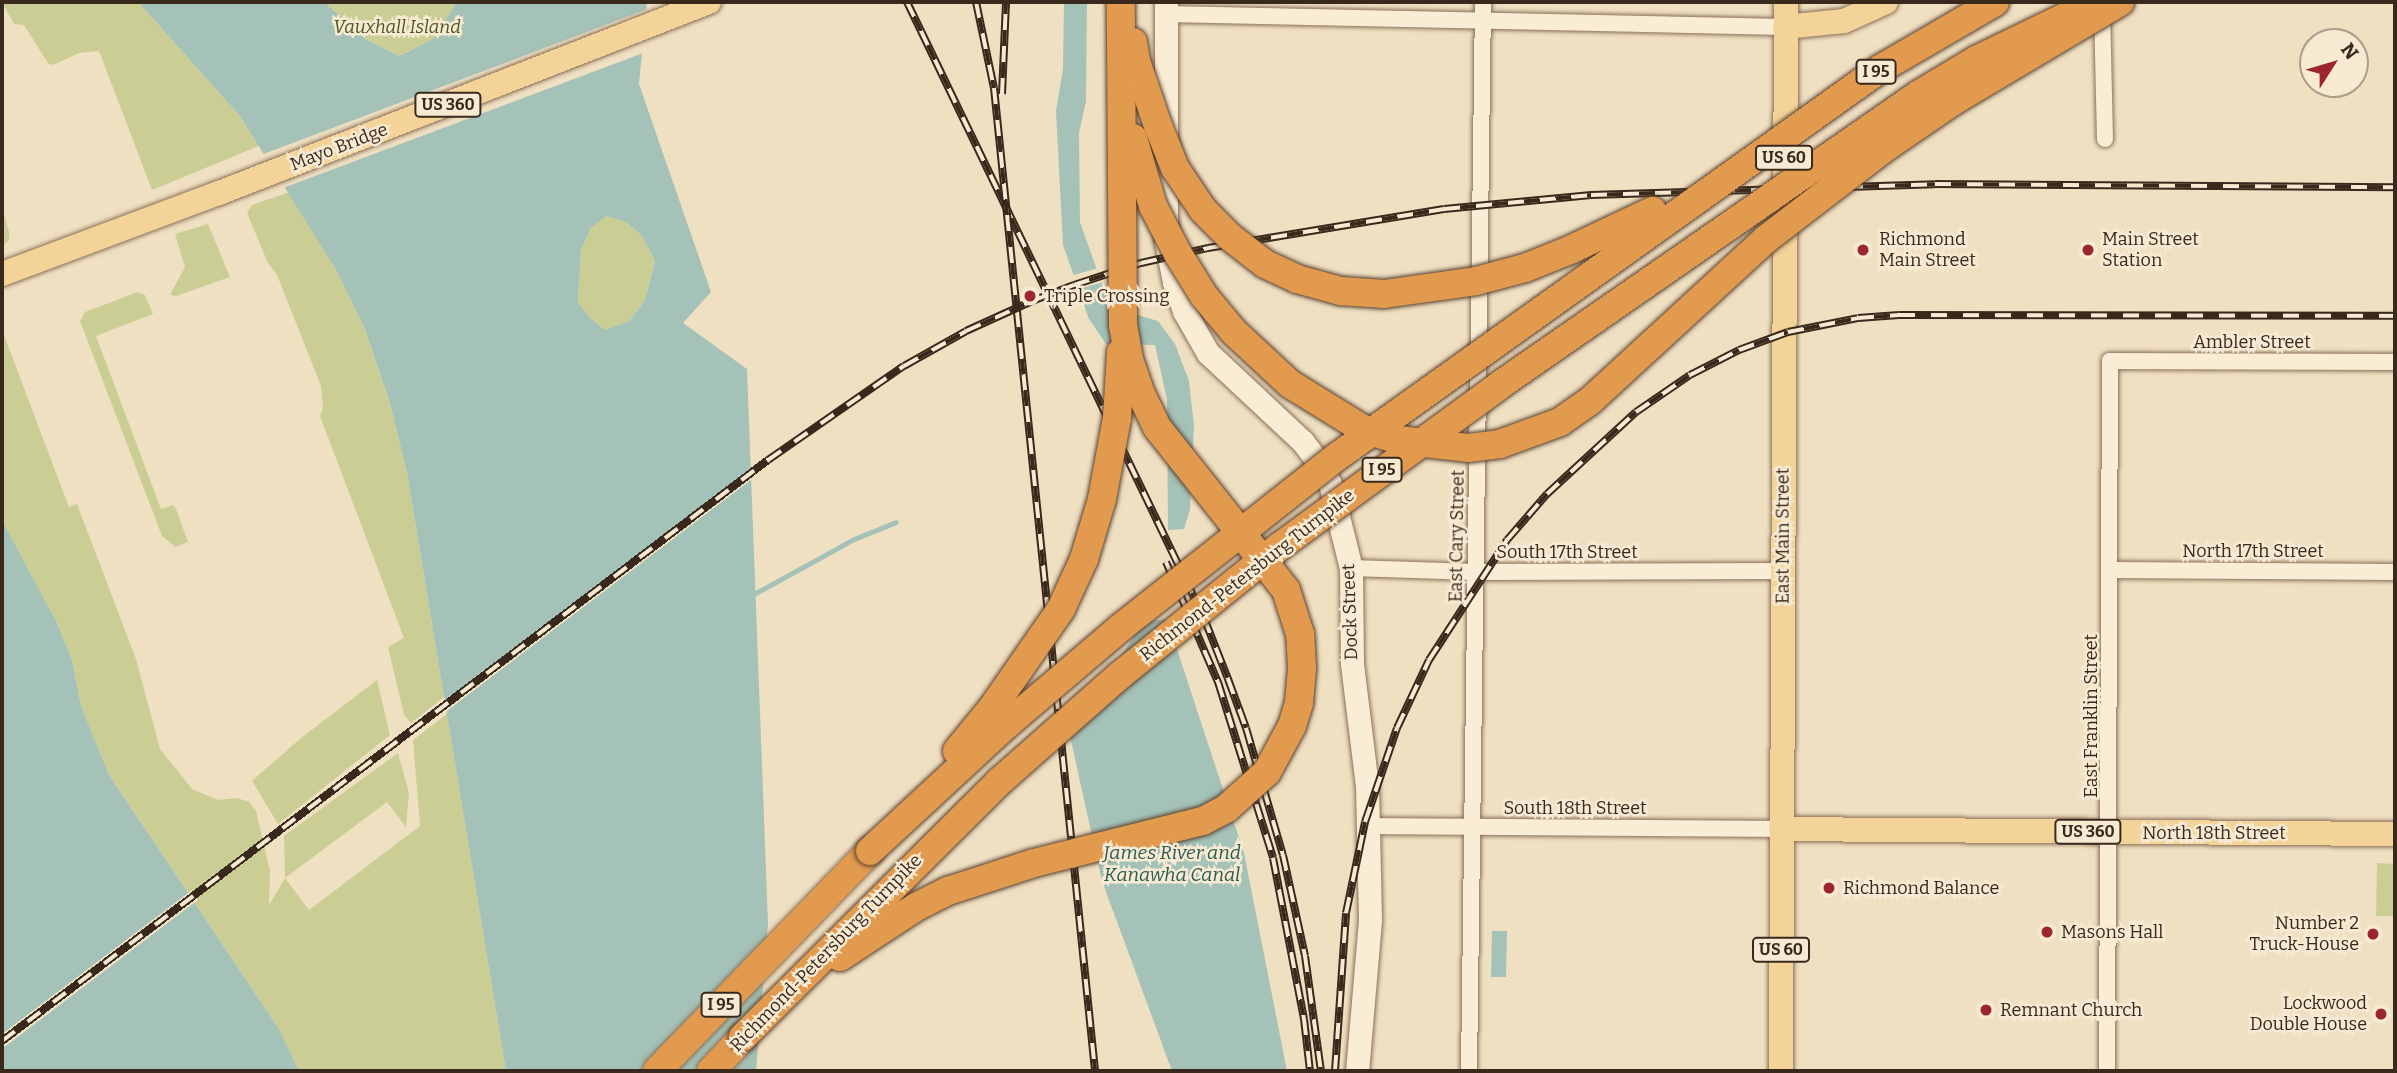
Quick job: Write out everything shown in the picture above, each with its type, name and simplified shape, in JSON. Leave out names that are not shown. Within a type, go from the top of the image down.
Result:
[{"type":"highway","points":[[870,851],[993,707],[1060,609],[1084,559],[1102,499],[1117,418],[1121,364],[1121,2]]},
{"type":"highway","points":[[743,1037],[840,957],[916,907],[948,891],[1034,863],[1191,824],[1227,808],[1267,772],[1293,726],[1299,703],[1302,668],[1300,635],[1286,590],[1157,427],[1129,359],[1124,325],[1121,2]]},
{"type":"highway","points":[[1128,2],[1136,61],[1157,123],[1175,168],[1203,210],[1230,237],[1265,264],[1297,279],[1341,291],[1384,294],[1425,291],[1525,268],[1619,229],[1762,152]]},
{"type":"highway","name":"Richmond-Petersburg Turnpike","points":[[657,1071],[870,851],[1005,726],[1210,554],[1338,456],[1880,69],[1995,2]]},
{"type":"highway","name":"Richmond-Petersburg Turnpike","points":[[711,1071],[1000,781],[1119,676],[1279,547],[1510,377],[1918,95],[2000,47],[2096,2]]},
{"type":"highway","points":[[1122,83],[1137,160],[1153,206],[1204,296],[1234,332],[1290,384],[1363,429],[1398,440],[1468,448],[1500,444],[1560,422],[1590,401],[1766,239],[1886,147],[1955,100],[2120,2]]},
{"type":"main road","name":"Mayo Bridge","points":[[2,274],[231,189],[709,2]]},
{"type":"main road","name":"East Main Street","points":[[1780,1071],[1786,2]]},
{"type":"main road","points":[[1785,27],[1844,21],[1886,2]]},
{"type":"main road","name":"Dock Street","points":[[1166,8],[1166,241],[1174,282],[1184,311],[1208,353],[1303,442],[1319,463],[1330,484],[1351,568],[1352,664],[1367,786],[1370,930],[1361,1001],[1357,1071]]},
{"type":"main road","name":"North 18th Street","points":[[1781,829],[2395,834]]},
{"type":"street","name":"East Cary Street","points":[[1469,1071],[1483,2]]},
{"type":"street","points":[[2102,2],[2105,139]]},
{"type":"street","points":[[1166,8],[1483,22],[1785,27]]},
{"type":"street","name":"Ambler Street","points":[[2110,361],[2395,362]]},
{"type":"street","name":"East Franklin Street","points":[[2107,1071],[2110,361]]},
{"type":"street","name":"South 17th Street","points":[[1351,568],[1476,572],[1783,571]]},
{"type":"street","name":"North 17th Street","points":[[2110,570],[2395,572]]},
{"type":"street","name":"South 18th Street","points":[[1368,826],[1781,829]]},
{"type":"green space","points":[[2,2],[138,2],[240,116],[259,146],[152,190],[99,51],[79,53],[53,65],[48,63],[24,25],[14,24]]},
{"type":"green space","name":"Vauxhall Island","points":[[324,2],[457,2],[433,39],[398,56],[367,40]]},
{"type":"green space","points":[[290,192],[335,268],[365,329],[390,403],[407,473],[444,697],[411,723],[404,715],[388,647],[404,638],[320,416],[323,408],[321,386],[277,275],[268,263],[247,213],[252,205]]},
{"type":"green space","points":[[2,207],[9,240],[2,247]]},
{"type":"green space","points":[[606,216],[626,222],[642,236],[655,261],[645,300],[629,321],[605,330],[589,317],[578,302],[581,249],[591,228]]},
{"type":"green space","points":[[208,224],[230,277],[176,296],[170,295],[185,267],[175,234]]},
{"type":"green space","points":[[138,292],[145,295],[153,314],[96,336],[161,509],[173,505],[176,509],[188,542],[175,547],[162,536],[80,321],[85,312]]},
{"type":"green space","points":[[2,330],[69,507],[77,504],[136,659],[160,749],[192,789],[218,800],[237,798],[249,802],[256,811],[270,871],[269,905],[285,878],[309,910],[420,826],[413,740],[447,714],[506,1071],[299,1071],[279,1029],[109,775],[81,706],[72,660],[57,623],[2,520]]},
{"type":"green space","points":[[377,680],[390,735],[278,824],[252,781],[301,738]]},
{"type":"green space","points":[[398,753],[409,793],[406,827],[387,802],[285,878],[284,836]]},
{"type":"green space","points":[[2377,863],[2395,864],[2395,916],[2376,916]]},
{"type":"water","points":[[138,2],[324,2],[367,40],[399,56],[433,39],[457,2],[647,2],[639,84],[711,292],[683,323],[747,369],[768,924],[756,1071],[506,1071],[407,473],[390,403],[365,329],[335,268],[240,116]],"holes":[[[606,216],[626,222],[642,236],[655,261],[645,300],[629,321],[605,330],[589,317],[578,302],[581,249],[591,228]]]},
{"type":"water","points":[[1064,2],[1087,2],[1086,101],[1079,133],[1080,222],[1110,307],[1158,321],[1175,344],[1189,381],[1194,426],[1190,510],[1184,529],[1168,530],[1167,400],[1155,345],[1106,344],[1089,319],[1063,245],[1056,111],[1063,69]]},
{"type":"water","points":[[2,520],[57,623],[72,660],[81,706],[109,775],[279,1029],[299,1071],[2,1071]]},
{"type":"water","name":"James River and Kanawha Canal","points":[[1167,619],[1244,853],[1287,1071],[1172,1071],[1102,881],[1070,736],[1143,622]]},
{"type":"water","points":[[1492,931],[1507,931],[1506,977],[1491,977]]},
{"type":"pier","points":[[650,8],[646,52],[283,188],[261,155]]},
{"type":"pier","points":[[1099,268],[1104,282],[1075,290],[1070,276]]},
{"type":"pier","points":[[756,465],[756,476],[443,714],[442,702]]},
{"type":"pier","points":[[192,890],[198,900],[2,1049],[2,1034]]},
{"type":"waterway","points":[[752,595],[854,539],[896,522]]},
{"type":"railway","points":[[907,2],[1204,618],[1228,679],[1246,728],[1283,855],[1305,956],[1321,1071]]},
{"type":"railway","points":[[976,2],[994,88],[1095,1071]]},
{"type":"railway","points":[[1002,94],[1006,2]]},
{"type":"railway","points":[[2,1041],[768,460],[904,366],[966,331],[1074,285],[1141,263],[1208,248],[1444,209],[1591,195],[1935,184],[2395,187]]},
{"type":"railway","points":[[1335,1071],[1346,913],[1365,822],[1397,728],[1429,660],[1507,540],[1547,494],[1636,412],[1690,375],[1739,350],[1788,332],[1858,318],[1899,315],[2395,316]]},
{"type":"railway","points":[[1166,562],[1218,682],[1273,858],[1304,1019],[1310,1071]]},
{"type":"place","name":"Richmond Main Street","points":[[1863,250]]},
{"type":"place","name":"Main Street Station","points":[[2088,250]]},
{"type":"place","name":"Triple Crossing","points":[[1030,296]]},
{"type":"place","name":"Richmond Balance","points":[[1829,888]]},
{"type":"place","name":"Masons Hall","points":[[2047,932]]},
{"type":"place","name":"Number 2 Truck-House","points":[[2373,934]]},
{"type":"place","name":"Remnant Church","points":[[1986,1010]]},
{"type":"place","name":"Lockwood Double House","points":[[2381,1014]]}]
